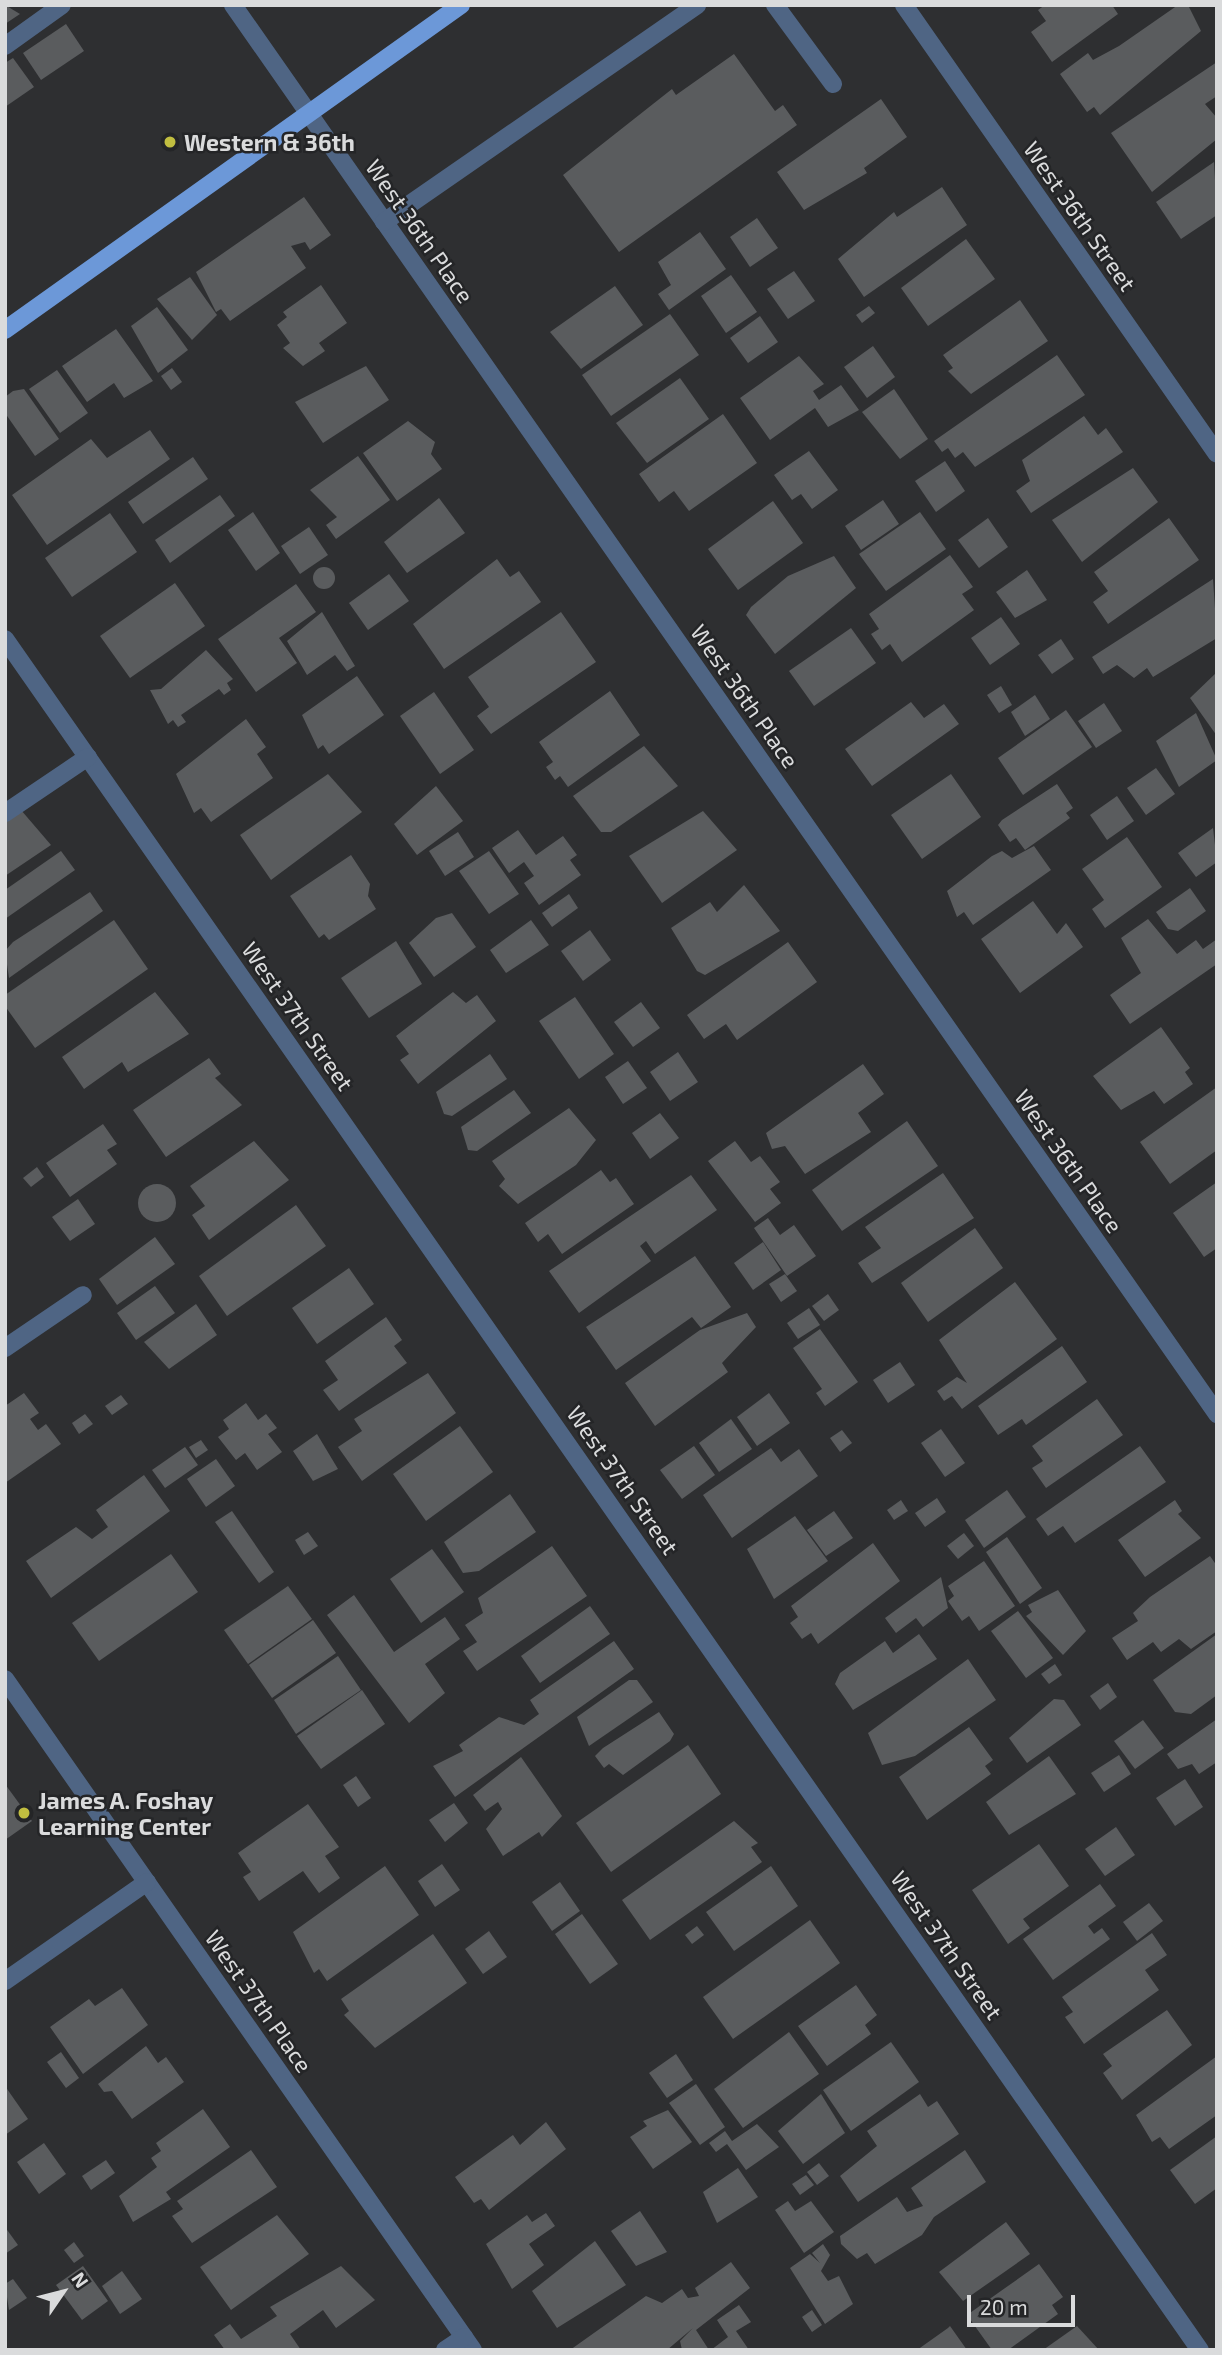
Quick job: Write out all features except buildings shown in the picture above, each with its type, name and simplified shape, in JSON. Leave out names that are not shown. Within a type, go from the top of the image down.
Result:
[{"type":"main road","points":[[5,330],[461,5]]},
{"type":"street","points":[[5,46],[62,5]]},
{"type":"street","name":"West 36th Place","points":[[233,5],[1217,1415]]},
{"type":"street","points":[[384,222],[697,5]]},
{"type":"street","points":[[775,5],[833,83]]},
{"type":"street","name":"West 36th Street","points":[[904,5],[1217,454]]},
{"type":"street","name":"West 37th Street","points":[[5,639],[1200,2350]]},
{"type":"street","points":[[5,813],[88,757]]},
{"type":"street","points":[[5,1348],[83,1295]]},
{"type":"street","name":"West 37th Place","points":[[5,1679],[468,2343]]},
{"type":"street","points":[[5,1981],[147,1882]]},
{"type":"street","points":[[445,2350],[468,2343]]},
{"type":"place","name":"Western & 36th","points":[[170,142]]},
{"type":"place","name":"James A. Foshay Learning Center","points":[[24,1813]]}]
